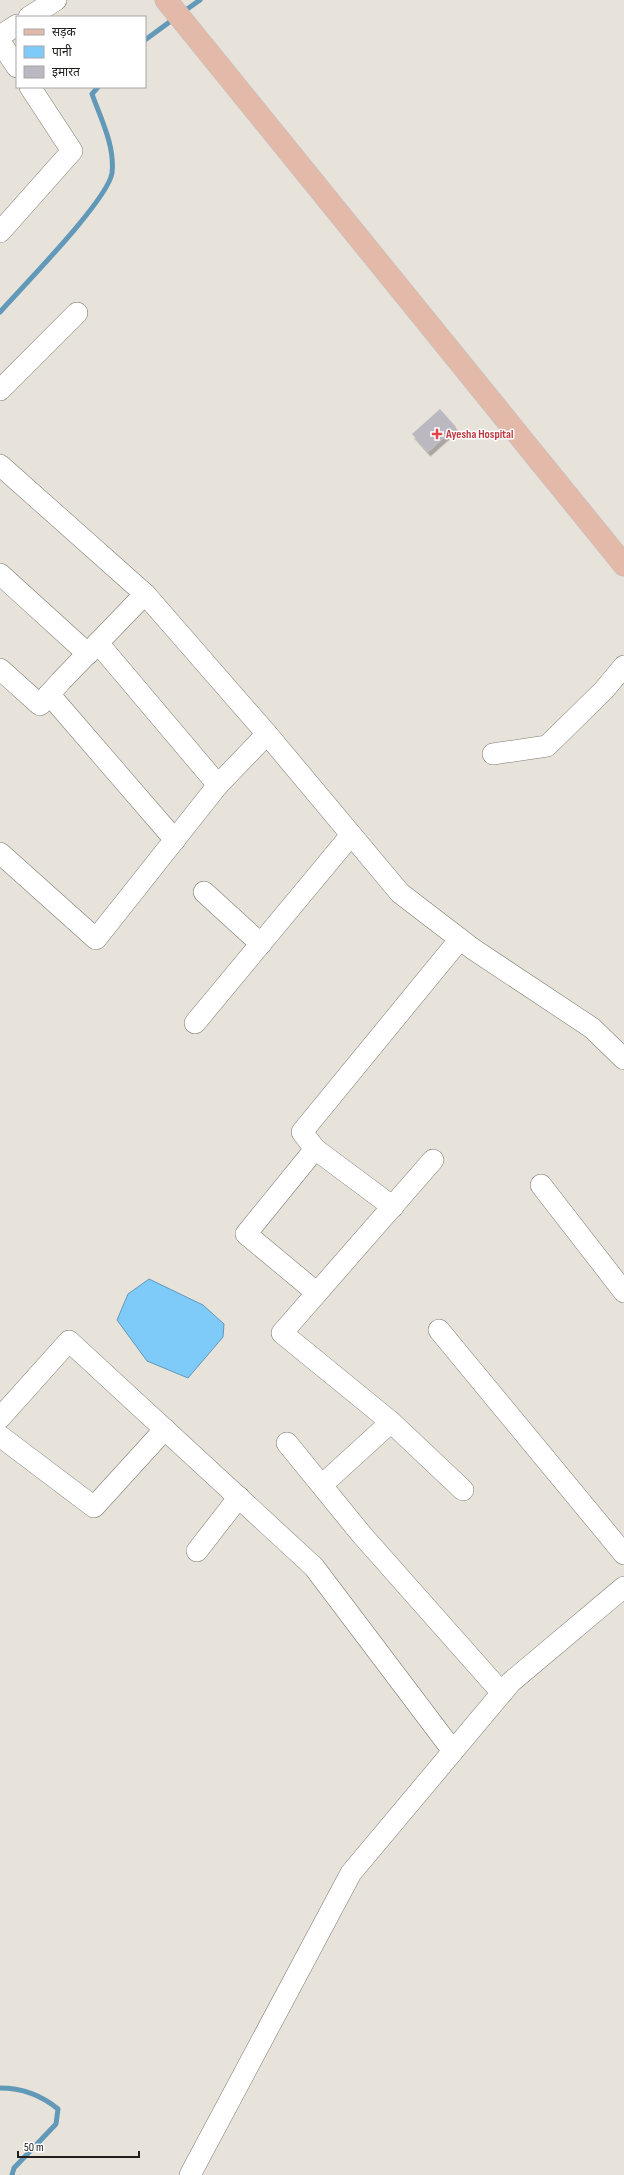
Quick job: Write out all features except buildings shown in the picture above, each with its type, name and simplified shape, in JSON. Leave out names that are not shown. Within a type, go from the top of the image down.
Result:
[{"type":"main road","points":[[166,0],[624,565]]},
{"type":"street","points":[[32,16],[56,0]]},
{"type":"street","points":[[0,36],[16,26]]},
{"type":"street","points":[[0,42],[16,66]]},
{"type":"street","points":[[0,232],[72,151],[31,88]]},
{"type":"street","points":[[0,390],[76,313]]},
{"type":"street","points":[[0,466],[145,594],[267,734],[400,893],[460,939],[592,1028],[624,1059]]},
{"type":"street","points":[[0,574],[93,649],[218,785]]},
{"type":"street","points":[[0,669],[40,705],[145,594]]},
{"type":"street","points":[[493,754],[547,746],[604,690],[624,666]]},
{"type":"street","points":[[49,694],[175,840]]},
{"type":"street","points":[[0,853],[96,939],[218,785],[267,734]]},
{"type":"street","points":[[196,1023],[351,835]]},
{"type":"street","points":[[204,892],[261,944]]},
{"type":"street","points":[[393,1207],[315,1149],[302,1132],[460,939]]},
{"type":"street","points":[[315,1149],[246,1234],[317,1293]]},
{"type":"street","points":[[433,1160],[282,1333],[391,1422],[462,1490]]},
{"type":"street","points":[[541,1185],[624,1292]]},
{"type":"street","points":[[439,1330],[624,1554]]},
{"type":"street","points":[[0,1418],[70,1341],[314,1566],[453,1751]]},
{"type":"street","points":[[322,1485],[391,1422]]},
{"type":"street","points":[[0,1436],[94,1507],[165,1429]]},
{"type":"street","points":[[286,1443],[362,1535],[502,1693]]},
{"type":"street","points":[[197,1551],[239,1497]]},
{"type":"street","points":[[190,2175],[351,1873],[511,1682],[624,1587]]},
{"type":"water","points":[[149,1279],[203,1305],[224,1324],[223,1337],[188,1378],[147,1361],[117,1320],[128,1294]]},
{"type":"waterway","points":[[183,12],[200,0]]},
{"type":"waterway","points":[[146,39],[175,18]]},
{"type":"waterway","points":[[0,312],[81,222],[107,186],[112,173],[111,153],[106,133],[92,94],[97,88]]},
{"type":"waterway","points":[[0,2088],[16,2089],[31,2093],[52,2104],[58,2109],[56,2124],[14,2168],[12,2175]]},
{"type":"place","name":"Ayesha Hospital","points":[[437,434]]}]
